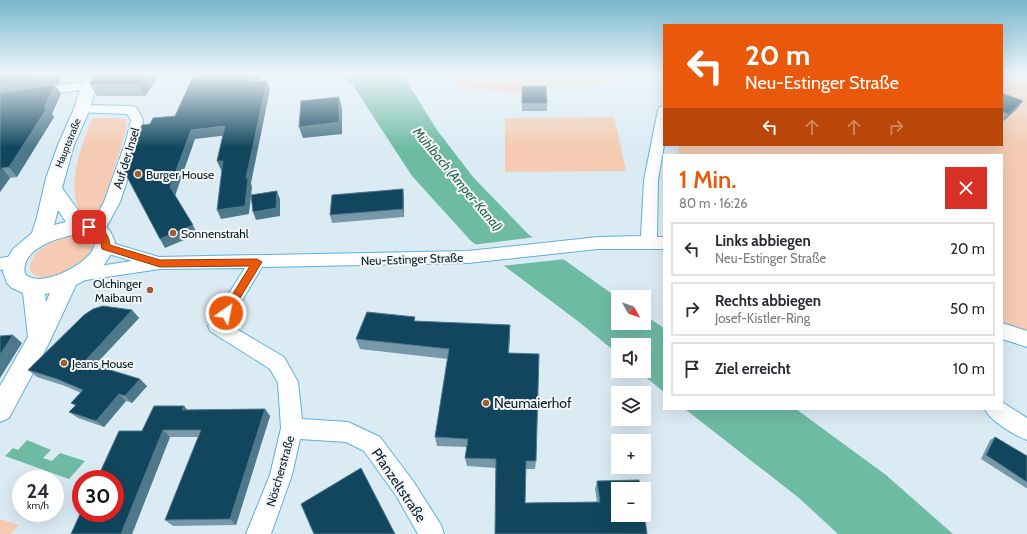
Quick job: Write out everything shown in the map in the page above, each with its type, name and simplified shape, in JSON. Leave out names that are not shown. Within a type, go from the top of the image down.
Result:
[{"type":"street","name":"Hauptstraße","points":[[40,238],[47,217],[54,178],[85,99]]},
{"type":"street","name":"Auf der Insel","points":[[82,109],[132,110],[137,120],[133,141],[112,202],[94,234]]},
{"type":"street","points":[[656,242],[651,180],[663,115]]},
{"type":"street","points":[[53,189],[94,234],[96,261],[73,278],[50,286],[25,286],[16,281],[12,276],[12,270],[7,263],[40,238],[67,228],[94,234]]},
{"type":"street","name":"Neu-Estinger Straße","points":[[94,234],[160,263]]},
{"type":"street","name":"Neu-Estinger Straße","points":[[73,278],[160,263],[473,257],[574,245],[656,242]]},
{"type":"street","name":"Nöscherstraße","points":[[257,262],[217,326],[277,363],[288,382],[292,428],[281,475],[264,522],[258,534]]},
{"type":"street","points":[[0,410],[73,278]]},
{"type":"street","points":[[33,287],[40,338]]},
{"type":"street","points":[[1003,331],[1027,339]]},
{"type":"street","points":[[997,410],[1027,430]]},
{"type":"street","name":"Pfanzeltstraße","points":[[292,428],[348,432],[372,444],[405,489],[432,534]]},
{"type":"shaded area","points":[[1003,99],[1027,99],[1027,332],[1003,324],[1003,154],[678,154],[679,146],[1003,146]]},
{"type":"shaded area","points":[[614,117],[626,171],[505,172],[505,118]]},
{"type":"shaded area","points":[[92,118],[124,118],[127,127],[104,202],[93,219],[79,212],[74,187],[77,164]]},
{"type":"shaded area","points":[[73,236],[87,239],[92,246],[90,254],[86,260],[73,268],[54,276],[41,277],[33,274],[30,267],[32,258],[41,249],[54,241]]},
{"type":"shaded area","points":[[0,519],[19,525],[11,534],[0,534]]},
{"type":"water","name":"Mühlbach (Amper-Kanal)","points":[[362,99],[418,99],[437,130],[473,177],[528,234],[611,293],[611,330],[651,330],[651,320],[663,327],[663,391],[647,378],[651,378],[651,338],[611,338],[611,348],[579,322],[471,241],[412,176]]},
{"type":"water","points":[[686,410],[797,410],[886,475],[953,534],[838,534],[799,498]]},
{"type":"water","points":[[27,440],[51,450],[43,458],[52,461],[60,453],[85,461],[77,470],[72,470],[72,476],[69,479],[64,477],[64,470],[44,470],[5,456],[13,448],[18,450]]},
{"type":"pier","points":[[536,237],[566,259],[500,266],[472,245]]},
{"type":"building","points":[[0,99],[48,99],[44,108],[47,108],[9,167],[2,168],[0,171]]},
{"type":"building","points":[[183,99],[263,99],[246,178],[248,178],[245,206],[217,210],[223,161],[217,161],[225,126],[191,130],[170,187],[193,225],[160,239],[124,171],[142,125],[150,124],[153,118],[175,116]]},
{"type":"building","points":[[339,99],[339,122],[299,127],[301,101]]},
{"type":"building","points":[[522,99],[547,99],[547,103],[522,103]]},
{"type":"building","points":[[1003,99],[1018,99],[1023,101],[1008,114],[1003,112]]},
{"type":"building","points":[[403,189],[403,209],[330,215],[332,195]]},
{"type":"building","points":[[277,191],[276,208],[253,212],[251,195]]},
{"type":"building","points":[[103,306],[132,310],[86,360],[102,365],[100,367],[140,379],[125,396],[119,394],[96,421],[69,412],[76,405],[71,403],[83,390],[57,379],[28,370],[84,315],[93,309]]},
{"type":"building","points":[[367,312],[415,317],[414,321],[510,325],[508,353],[539,354],[536,461],[526,461],[525,503],[600,502],[597,481],[639,480],[639,482],[611,482],[611,522],[645,522],[647,534],[495,534],[496,459],[465,458],[468,439],[435,437],[449,349],[356,339]]},
{"type":"building","points":[[13,335],[0,355],[0,336]]},
{"type":"building","points":[[154,406],[184,406],[182,410],[265,409],[230,519],[165,520],[201,430],[163,430],[121,534],[71,534],[76,522],[124,522],[124,470],[101,470],[119,431],[142,431]]},
{"type":"building","points":[[995,437],[1027,456],[1027,482],[986,455]]},
{"type":"building","points":[[361,468],[395,534],[314,534],[301,504]]},
{"type":"place","name":"Burger House","points":[[138,174]]},
{"type":"place","name":"Sonnenstrahl","points":[[173,233]]},
{"type":"place","name":"Olchinger Maibaum","points":[[150,290]]},
{"type":"place","name":"Jeans House","points":[[64,363]]},
{"type":"place","name":"Neumaierhof","points":[[486,403]]},
{"type":"route","points":[[89,227],[97,229],[105,237],[105,247],[160,263],[257,262],[226,313]]}]
